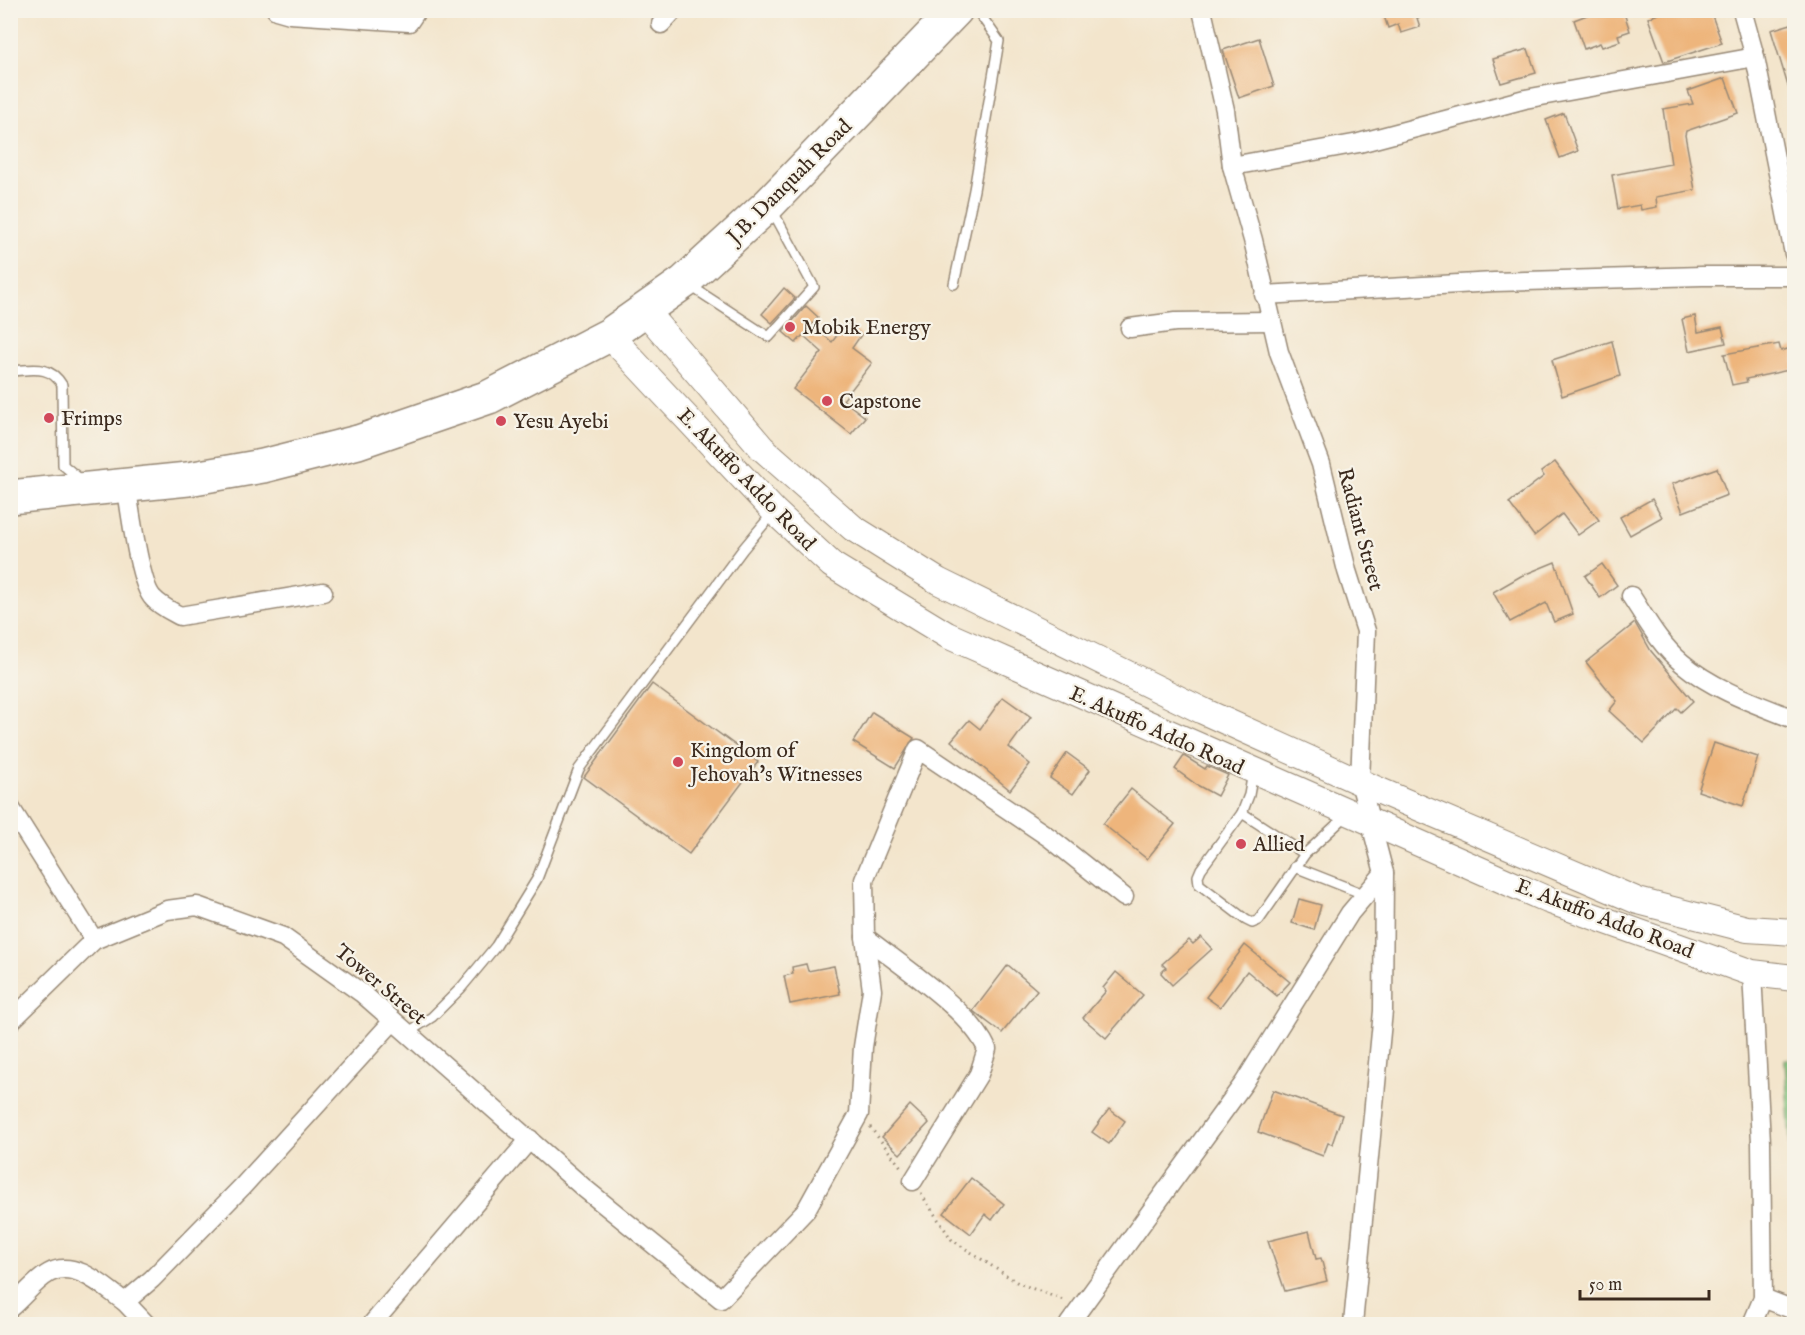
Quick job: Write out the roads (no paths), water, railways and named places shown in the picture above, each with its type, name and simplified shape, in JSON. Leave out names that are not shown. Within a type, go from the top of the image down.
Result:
[{"type":"highway","name":"J.B. Danquah Road","points":[[10,497],[188,479],[252,468],[358,442],[489,397],[609,335],[684,282],[770,204],[956,10]]},
{"type":"main road","name":"E. Akuffo Addo Road","points":[[644,310],[762,448],[853,528],[938,581],[1203,711],[1360,782],[1638,902],[1748,929],[1794,932]]},
{"type":"main road","name":"E. Akuffo Addo Road","points":[[609,335],[774,511],[832,565],[946,635],[1548,900],[1752,973],[1794,978]]},
{"type":"street","points":[[276,10],[290,14],[413,16]]},
{"type":"street","points":[[661,24],[674,10]]},
{"type":"street","name":"Radiant Street","points":[[1202,10],[1225,110],[1232,166],[1253,240],[1279,352],[1321,464],[1347,571],[1366,631],[1360,818],[1384,873],[1383,1011],[1353,1324]]},
{"type":"street","points":[[1742,10],[1755,57],[1794,254]]},
{"type":"street","points":[[1232,166],[1359,143],[1525,99],[1755,57]]},
{"type":"street","points":[[1264,295],[1494,282],[1702,276],[1794,276]]},
{"type":"street","points":[[1130,328],[1175,322],[1271,321]]},
{"type":"street","points":[[126,484],[144,581],[151,597],[167,609],[180,616],[323,592]]},
{"type":"street","points":[[1631,596],[1659,638],[1682,663],[1733,694],[1794,719]]},
{"type":"street","points":[[913,1181],[979,1074],[987,1049],[981,1034],[950,1005],[865,938],[864,880],[918,749],[1050,838],[1124,897]]},
{"type":"street","points":[[10,807],[94,940],[10,1022]]},
{"type":"street","points":[[1069,1324],[1244,1083],[1350,913],[1384,873]]},
{"type":"street","name":"Tower Street","points":[[94,940],[167,910],[198,906],[283,937],[363,994],[584,1188],[721,1299],[806,1210],[859,1113],[863,1047],[872,990],[865,938]]},
{"type":"street","points":[[1752,973],[1761,1142],[1763,1298],[1752,1324]]},
{"type":"street","points":[[125,1302],[152,1279],[399,1027]]},
{"type":"street","points":[[372,1324],[530,1139]]},
{"type":"street","points":[[10,1308],[50,1272],[66,1269],[80,1271],[125,1302],[146,1324]]},
{"type":"street","points":[[1763,1298],[1794,1311]]},
{"type":"lane","points":[[954,284],[999,41],[977,10]]},
{"type":"lane","points":[[684,282],[768,337],[814,287],[770,204]]},
{"type":"lane","points":[[10,371],[46,369],[56,374],[62,385],[63,465],[72,475],[93,488]]},
{"type":"lane","points":[[399,1027],[439,1010],[496,946],[537,879],[579,769],[743,549],[774,511]]},
{"type":"lane","points":[[1253,772],[1249,795],[1242,813],[1198,876],[1199,884],[1252,923],[1259,920],[1305,854],[1360,818]]},
{"type":"lane","points":[[1242,813],[1305,854]]},
{"type":"lane","points":[[1295,867],[1366,895]]},
{"type":"place","name":"Mobik Energy","points":[[790,327]]},
{"type":"place","name":"Capstone","points":[[827,401]]},
{"type":"place","name":"Frimps","points":[[49,418]]},
{"type":"place","name":"Yesu Ayebi","points":[[501,421]]},
{"type":"place","name":"Kingdom of Jehovah's Witnesses","points":[[678,762]]},
{"type":"place","name":"Allied","points":[[1241,844]]}]
